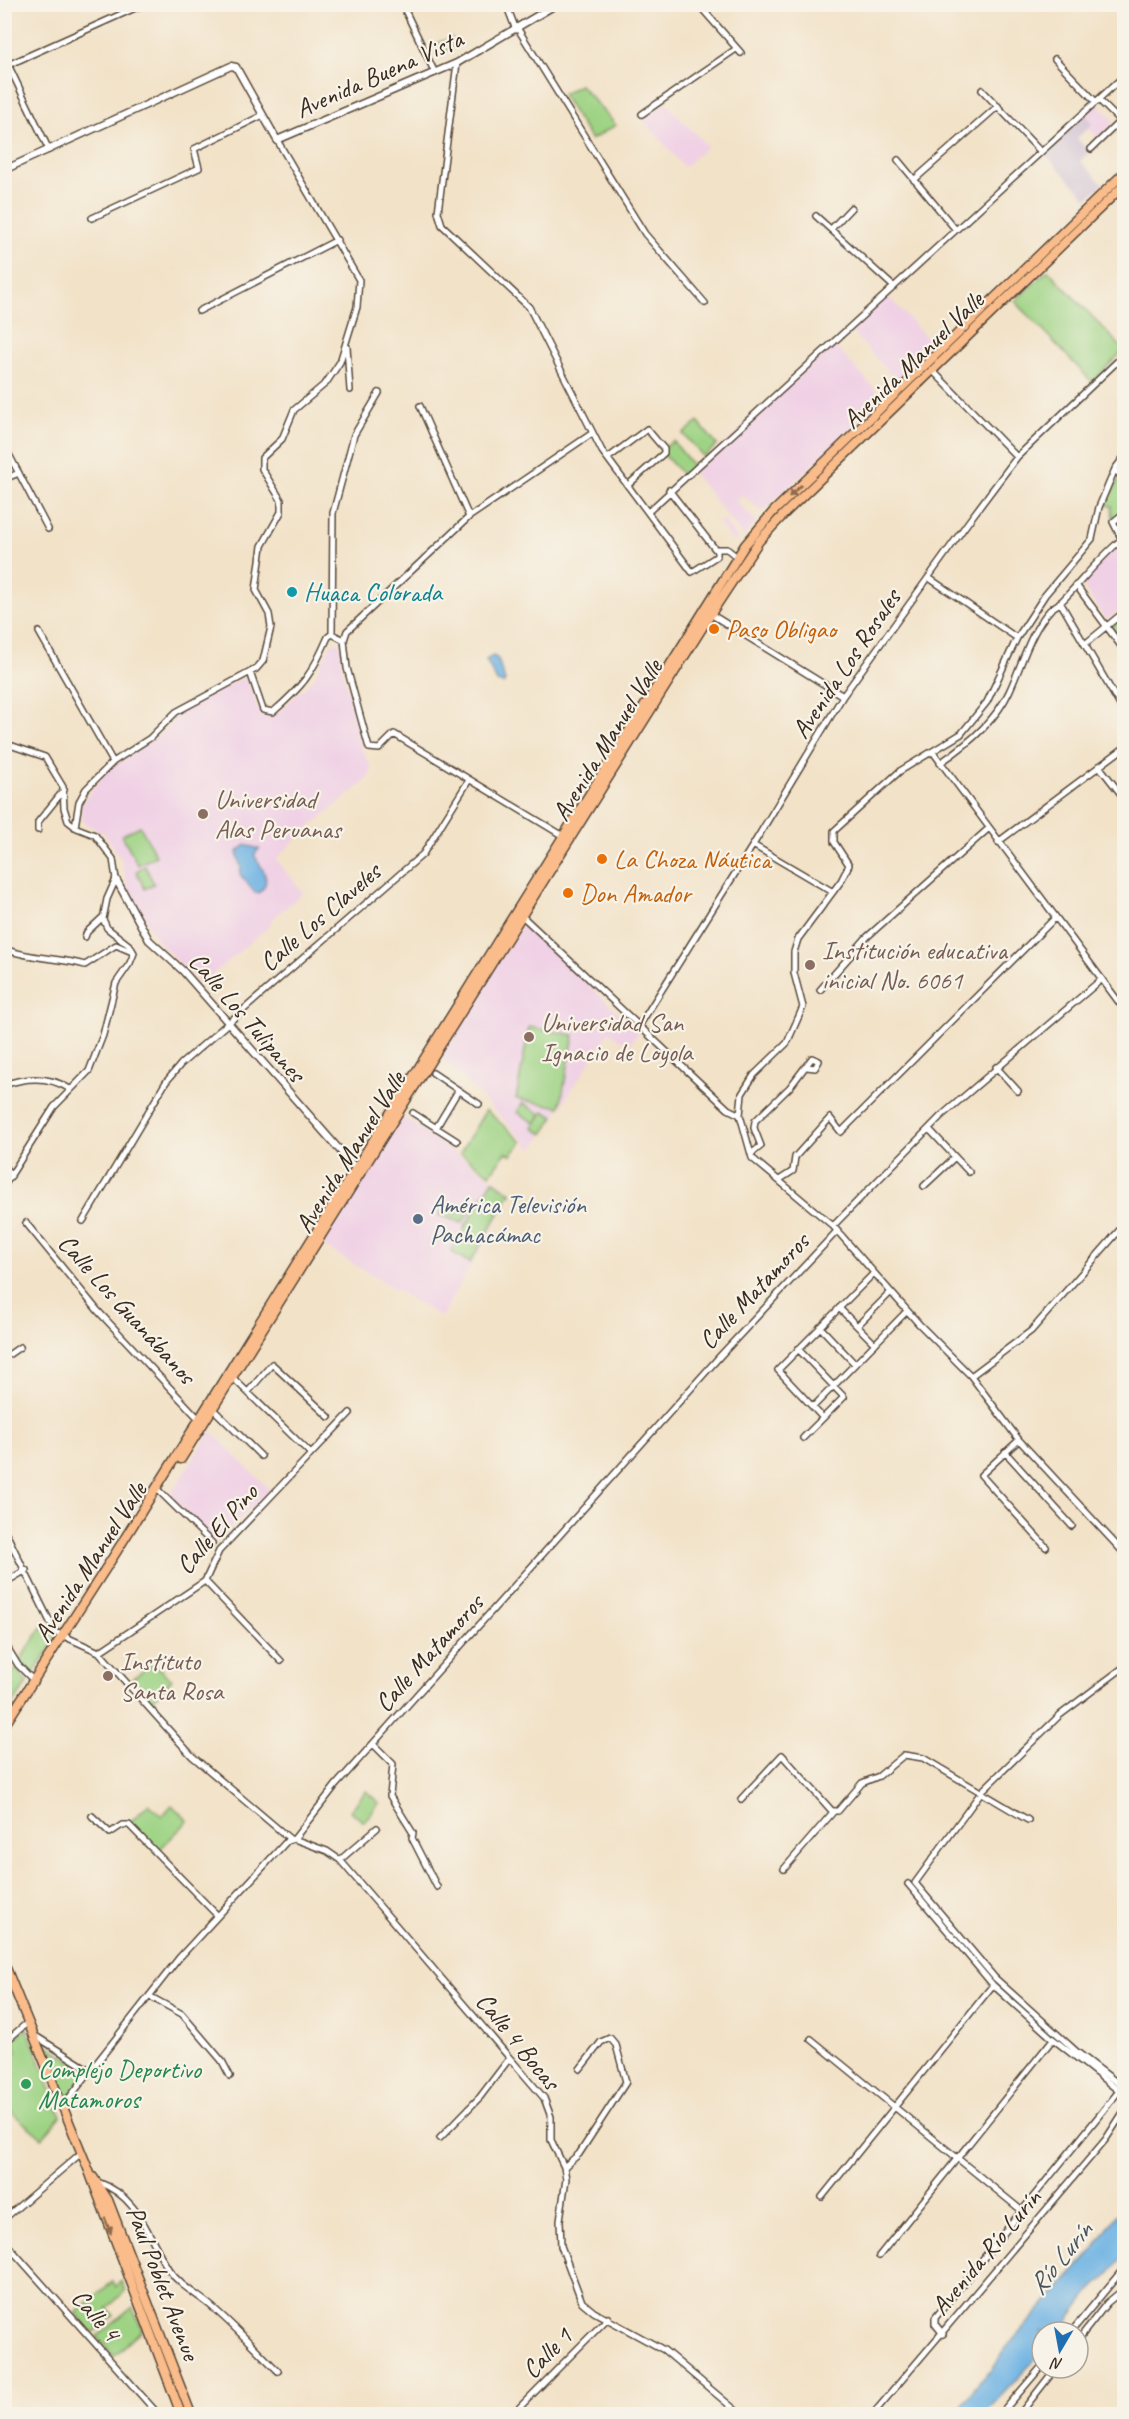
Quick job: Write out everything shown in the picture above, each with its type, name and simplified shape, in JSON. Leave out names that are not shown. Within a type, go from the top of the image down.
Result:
[{"type":"main road","name":"Avenida Manuel Valle","points":[[707,612],[766,534],[1125,173]]},
{"type":"main road","name":"Avenida Manuel Valle","points":[[6,1718],[35,1681],[233,1378],[358,1172],[707,612],[737,557],[773,512],[1125,185]]},
{"type":"main road","name":"Avenida Manuel Valle","points":[[158,1490],[199,1419],[358,1172]]},
{"type":"main road","name":"Paul Poblet Avenue","points":[[4,1963],[88,2171],[181,2415]]},
{"type":"main road","name":"Paul Poblet Avenue","points":[[88,2171],[108,2200],[191,2415]]},
{"type":"street","points":[[9,65],[144,4]]},
{"type":"street","points":[[402,4],[435,73]]},
{"type":"street","points":[[506,4],[517,29],[645,234],[705,303]]},
{"type":"street","name":"Avenida Buena Vista","points":[[277,140],[457,63],[557,4]]},
{"type":"street","points":[[642,114],[738,51],[698,4]]},
{"type":"street","points":[[4,56],[49,150]]},
{"type":"street","points":[[1055,59],[1122,123],[1091,149]]},
{"type":"street","points":[[457,63],[438,212],[442,225],[529,307],[591,434],[692,572],[717,556],[717,551],[669,490]]},
{"type":"street","points":[[4,170],[231,66],[236,67],[359,280],[357,307],[340,362],[326,383],[294,410],[282,439],[262,458],[262,468],[281,500],[281,512],[262,546],[256,590],[268,614],[271,627],[263,661],[250,672],[176,712],[150,738],[112,762],[86,789],[79,802],[75,827]]},
{"type":"street","points":[[648,512],[669,490],[1125,76]]},
{"type":"street","points":[[982,90],[1041,152]]},
{"type":"street","points":[[914,180],[998,106]]},
{"type":"street","points":[[92,218],[199,168],[194,148],[263,115]]},
{"type":"street","points":[[898,160],[956,230]]},
{"type":"street","points":[[831,229],[851,208]]},
{"type":"street","points":[[816,216],[894,287]]},
{"type":"street","points":[[199,311],[337,240]]},
{"type":"street","points":[[348,340],[350,390]]},
{"type":"street","name":"Avenida Los Rosales","points":[[639,1026],[843,696],[1017,457],[1125,355]]},
{"type":"street","points":[[930,367],[1017,457]]},
{"type":"street","points":[[250,672],[263,710],[273,712],[300,688],[313,672],[332,634],[333,513],[354,435],[379,393]]},
{"type":"street","points":[[420,406],[469,517]]},
{"type":"street","points":[[608,458],[647,429],[664,449],[664,453],[628,484]]},
{"type":"street","points":[[566,838],[394,734],[379,748],[372,750],[367,745],[347,668],[345,640],[347,631],[469,517],[591,434]]},
{"type":"street","points":[[4,445],[48,529]]},
{"type":"street","points":[[1125,457],[1114,469],[1099,507],[1092,539],[1051,588],[1017,638],[987,702],[961,734],[900,771],[834,831],[834,842],[849,865],[833,892],[798,939],[794,952],[794,973],[802,1007],[783,1050],[746,1085],[742,1094],[740,1115],[753,1158],[835,1228],[907,1311],[971,1376],[1019,1440],[1125,1553]]},
{"type":"street","points":[[1114,469],[1125,480]]},
{"type":"street","points":[[4,479],[19,473]]},
{"type":"street","points":[[940,764],[972,740],[998,710],[1009,692],[1028,646],[1050,609],[1060,602],[1096,561],[1123,542],[1113,522],[1125,513]]},
{"type":"street","points":[[717,551],[727,549],[737,557]]},
{"type":"street","points":[[929,578],[1017,638]]},
{"type":"street","points":[[1076,585],[1125,650]]},
{"type":"street","points":[[1060,602],[1125,712]]},
{"type":"street","points":[[707,612],[843,696]]},
{"type":"street","points":[[1085,644],[1125,612]]},
{"type":"street","points":[[39,633],[112,762]]},
{"type":"street","points":[[332,634],[345,640]]},
{"type":"street","points":[[4,743],[42,755],[64,790],[64,808],[68,821],[75,827],[97,837],[113,859],[116,879],[106,899],[103,917],[108,928],[133,949],[133,958],[116,983],[103,1035],[86,1078],[70,1089],[54,1107],[4,1186]]},
{"type":"street","points":[[998,842],[1122,750],[1125,757]]},
{"type":"street","points":[[933,752],[988,829],[1125,1009]]},
{"type":"street","points":[[1099,766],[1125,798]]},
{"type":"street","name":"Calle Los Claveles","points":[[83,1221],[166,1082],[181,1064],[423,854],[469,780]]},
{"type":"street","points":[[38,830],[39,820],[64,790]]},
{"type":"street","points":[[820,990],[867,937],[988,829]]},
{"type":"street","points":[[753,845],[833,892]]},
{"type":"street","name":"Calle Los Tulipanes","points":[[116,879],[149,940],[183,971],[358,1172]]},
{"type":"street","points":[[519,914],[728,1109],[740,1115]]},
{"type":"street","points":[[85,937],[87,932],[103,917]]},
{"type":"street","points":[[779,1180],[793,1171],[795,1157],[830,1118],[841,1132],[1055,918]]},
{"type":"street","points":[[7,950],[37,959],[63,960],[85,965],[116,945],[126,947],[133,958]]},
{"type":"street","name":"Calle Matamoros","points":[[61,2108],[149,1996],[218,1916],[292,1839],[336,1785],[835,1228],[929,1129],[996,1067],[1102,979]]},
{"type":"street","points":[[751,1154],[761,1146],[754,1128],[755,1121],[807,1067]]},
{"type":"street","points":[[996,1067],[1018,1090]]},
{"type":"street","points":[[433,1074],[479,1104]]},
{"type":"street","points":[[4,1085],[21,1078],[36,1078],[70,1089]]},
{"type":"street","points":[[436,1128],[458,1091]]},
{"type":"street","points":[[413,1113],[457,1141]]},
{"type":"street","points":[[929,1129],[969,1172]]},
{"type":"street","points":[[924,1186],[956,1157]]},
{"type":"street","points":[[4,1166],[11,1176]]},
{"type":"street","name":"Calle Los Guanábanos","points":[[26,1223],[92,1304],[199,1419]]},
{"type":"street","points":[[971,1376],[1031,1331],[1125,1225]]},
{"type":"street","points":[[824,1418],[778,1370],[874,1273]]},
{"type":"street","points":[[857,1326],[891,1292]]},
{"type":"street","points":[[839,1308],[875,1344]]},
{"type":"street","points":[[813,1407],[907,1311]]},
{"type":"street","points":[[820,1327],[855,1364]]},
{"type":"street","points":[[4,1358],[20,1347]]},
{"type":"street","points":[[798,1349],[844,1397],[803,1438]]},
{"type":"street","points":[[248,1392],[272,1364],[329,1417]]},
{"type":"street","points":[[233,1378],[311,1454]]},
{"type":"street","points":[[213,1409],[261,1456]]},
{"type":"street","name":"Calle El Pino","points":[[99,1652],[205,1581],[219,1551],[350,1413]]},
{"type":"street","points":[[1019,1440],[981,1475],[1046,1547]]},
{"type":"street","points":[[1005,1452],[1072,1526]]},
{"type":"street","points":[[158,1490],[212,1543]]},
{"type":"street","points":[[4,1529],[26,1570],[49,1623],[55,1632],[65,1636]]},
{"type":"street","points":[[4,1583],[26,1570]]},
{"type":"street","points":[[205,1581],[281,1661]]},
{"type":"street","name":"Calle 4 Bocas","points":[[65,1636],[99,1652],[192,1756],[292,1839],[327,1851],[340,1860],[544,2098],[551,2117],[551,2140],[564,2167],[566,2180],[560,2229],[564,2258],[582,2302],[594,2312],[664,2350],[740,2415]]},
{"type":"street","points":[[4,1642],[18,1665],[35,1681]]},
{"type":"street","points":[[1125,1667],[1060,1715],[982,1791],[918,1877],[916,1886],[943,1914],[962,1941],[995,1978],[1077,2052],[1125,2088]]},
{"type":"street","points":[[373,1744],[393,1764],[390,1796],[413,1833],[412,1839],[437,1887]]},
{"type":"street","points":[[741,1799],[783,1755],[834,1811]]},
{"type":"street","points":[[784,1869],[834,1811],[862,1783],[879,1776],[902,1755],[923,1758],[1028,1820]]},
{"type":"street","points":[[92,1816],[111,1833],[122,1825],[129,1825],[218,1916]]},
{"type":"street","points":[[340,1860],[377,1828]]},
{"type":"street","points":[[908,1884],[993,1985],[1053,2039],[1119,2091],[935,2318],[934,2322],[943,2334]]},
{"type":"street","points":[[822,2197],[993,1985]]},
{"type":"street","points":[[149,1996],[182,2014],[222,2061],[230,2076]]},
{"type":"street","points":[[4,2043],[27,2023]]},
{"type":"street","points":[[32,2034],[91,2071]]},
{"type":"street","points":[[564,2167],[579,2154],[626,2082],[616,2045],[610,2038],[601,2042],[580,2069]]},
{"type":"street","points":[[811,2039],[1021,2210]]},
{"type":"street","points":[[879,2256],[1053,2039]]},
{"type":"street","points":[[440,2138],[480,2097],[509,2059]]},
{"type":"street","name":"Avenida Río Lurín","points":[[873,2415],[1107,2137],[1125,2111]]},
{"type":"street","points":[[4,2219],[81,2154]]},
{"type":"street","points":[[97,2182],[115,2190],[132,2206],[152,2234],[175,2278],[211,2306],[278,2371]]},
{"type":"street","name":"Calle 4","points":[[4,2241],[158,2415]]},
{"type":"street","points":[[1081,2320],[1125,2268]]},
{"type":"street","points":[[1090,2325],[1107,2303],[1125,2289]]},
{"type":"street","name":"Calle 1","points":[[513,2415],[608,2318]]},
{"type":"street","points":[[1000,2415],[1030,2380]]},
{"type":"street","points":[[1020,2415],[1047,2380]]},
{"type":"shaded area","points":[[665,102],[707,146],[684,167],[641,117]]},
{"type":"shaded area","points":[[1097,104],[1113,119],[1113,124],[1098,138],[1088,128],[1085,114]]},
{"type":"shaded area","points":[[1085,114],[1093,123],[1077,138],[1089,152],[1080,161],[1103,184],[1087,198],[1044,153]]},
{"type":"shaded area","points":[[887,295],[936,348],[899,383],[850,330]]},
{"type":"shaded area","points":[[833,344],[883,398],[762,512],[743,495],[736,501],[757,522],[743,536],[693,473]]},
{"type":"shaded area","points":[[722,519],[738,539],[733,542],[718,522]]},
{"type":"shaded area","points":[[1119,545],[1124,548],[1124,608],[1106,620],[1081,583],[1094,566]]},
{"type":"shaded area","name":"Universidad Alas Peruanas","points":[[332,642],[341,644],[342,667],[362,749],[371,768],[370,774],[365,782],[304,831],[276,859],[303,893],[270,921],[272,924],[201,984],[157,941],[128,889],[121,859],[104,833],[83,822],[81,805],[107,770],[168,729],[179,712],[242,678],[247,679],[260,713],[266,716],[278,713],[314,678]]},
{"type":"shaded area","name":"Universidad San Ignacio de Loyola","points":[[522,925],[639,1031],[629,1045],[609,1032],[533,1150],[439,1054]]},
{"type":"shaded area","points":[[401,1116],[513,1192],[441,1317],[322,1245]]},
{"type":"shaded area","points":[[211,1431],[270,1490],[215,1543],[170,1495]]},
{"type":"green space","points":[[452,38],[455,47],[435,55],[432,45]]},
{"type":"green space","points":[[580,85],[616,125],[591,140],[562,94]]},
{"type":"green space","points":[[1048,270],[1124,350],[1092,382],[1015,301]]},
{"type":"green space","points":[[698,422],[717,445],[704,457],[683,434]]},
{"type":"green space","points":[[673,441],[694,467],[684,476],[664,455],[664,448]]},
{"type":"green space","points":[[1120,478],[1124,483],[1124,510],[1113,519],[1112,506],[1105,505]]},
{"type":"green space","points":[[1124,617],[1124,644],[1112,627]]},
{"type":"green space","points":[[140,826],[156,856],[138,865],[122,835]]},
{"type":"green space","points":[[145,866],[154,884],[145,889],[136,871]]},
{"type":"green space","points":[[529,1027],[574,1035],[560,1107],[516,1099]]},
{"type":"green space","points":[[523,1103],[541,1114],[535,1123],[517,1112]]},
{"type":"green space","points":[[486,1110],[522,1142],[511,1155],[506,1152],[490,1174],[460,1153]]},
{"type":"green space","points":[[544,1111],[554,1117],[543,1134],[533,1128]]},
{"type":"green space","points":[[493,1180],[511,1193],[470,1263],[450,1251],[455,1243],[464,1238],[464,1228]]},
{"type":"green space","points":[[463,1204],[471,1209],[462,1223],[439,1215],[442,1211],[446,1213],[449,1209],[457,1214]]},
{"type":"green space","points":[[45,1623],[57,1638],[34,1673],[28,1673],[21,1666],[20,1660]]},
{"type":"green space","points":[[153,1663],[172,1680],[150,1703],[130,1681]]},
{"type":"green space","points":[[16,1668],[27,1683],[8,1712],[5,1709],[4,1686]]},
{"type":"green space","points":[[366,1791],[379,1803],[364,1822],[350,1811]]},
{"type":"green space","points":[[149,1804],[162,1816],[172,1805],[188,1821],[157,1852],[129,1823]]},
{"type":"green space","name":"Complejo Deportivo Matamoros","points":[[27,2028],[61,2116],[42,2138],[5,2107],[5,2061],[17,2052],[14,2039]]},
{"type":"green space","points":[[38,2039],[89,2072],[62,2105]]},
{"type":"green space","points":[[113,2281],[116,2287],[122,2281],[126,2291],[107,2308],[114,2316],[93,2333],[76,2313]]},
{"type":"green space","points":[[133,2307],[142,2330],[114,2356],[97,2337]]},
{"type":"water","points":[[493,656],[498,659],[505,681],[503,684],[497,682],[486,660]]},
{"type":"water","points":[[246,845],[259,849],[254,855],[266,879],[263,889],[258,893],[255,893],[240,874],[241,868],[237,852]]},
{"type":"water","points":[[1124,2205],[1124,2255],[1110,2273],[1088,2294],[1068,2320],[1031,2320],[1092,2251]]},
{"type":"water","points":[[1030,2321],[1030,2365],[984,2414],[956,2414],[980,2381],[992,2370],[1006,2348]]},
{"type":"place","name":"Huaca Colorada","points":[[292,592]]},
{"type":"place","name":"Paso Obligao","points":[[714,629]]},
{"type":"place","name":"Universidad Alas Peruanas","points":[[203,814]]},
{"type":"place","name":"La Choza Náutica","points":[[602,859]]},
{"type":"place","name":"Don Amador","points":[[568,893]]},
{"type":"place","name":"Institución educativa inicial No. 6061","points":[[810,965]]},
{"type":"place","name":"Universidad San Ignacio de Loyola","points":[[529,1037]]},
{"type":"place","name":"América Televisión Pachacámac","points":[[418,1219]]},
{"type":"place","name":"Instituto Santa Rosa","points":[[108,1676]]},
{"type":"place","name":"Complejo Deportivo Matamoros","points":[[26,2084]]},
{"type":"water label","name":"Río Lurín","points":[[1060,2258]]}]
